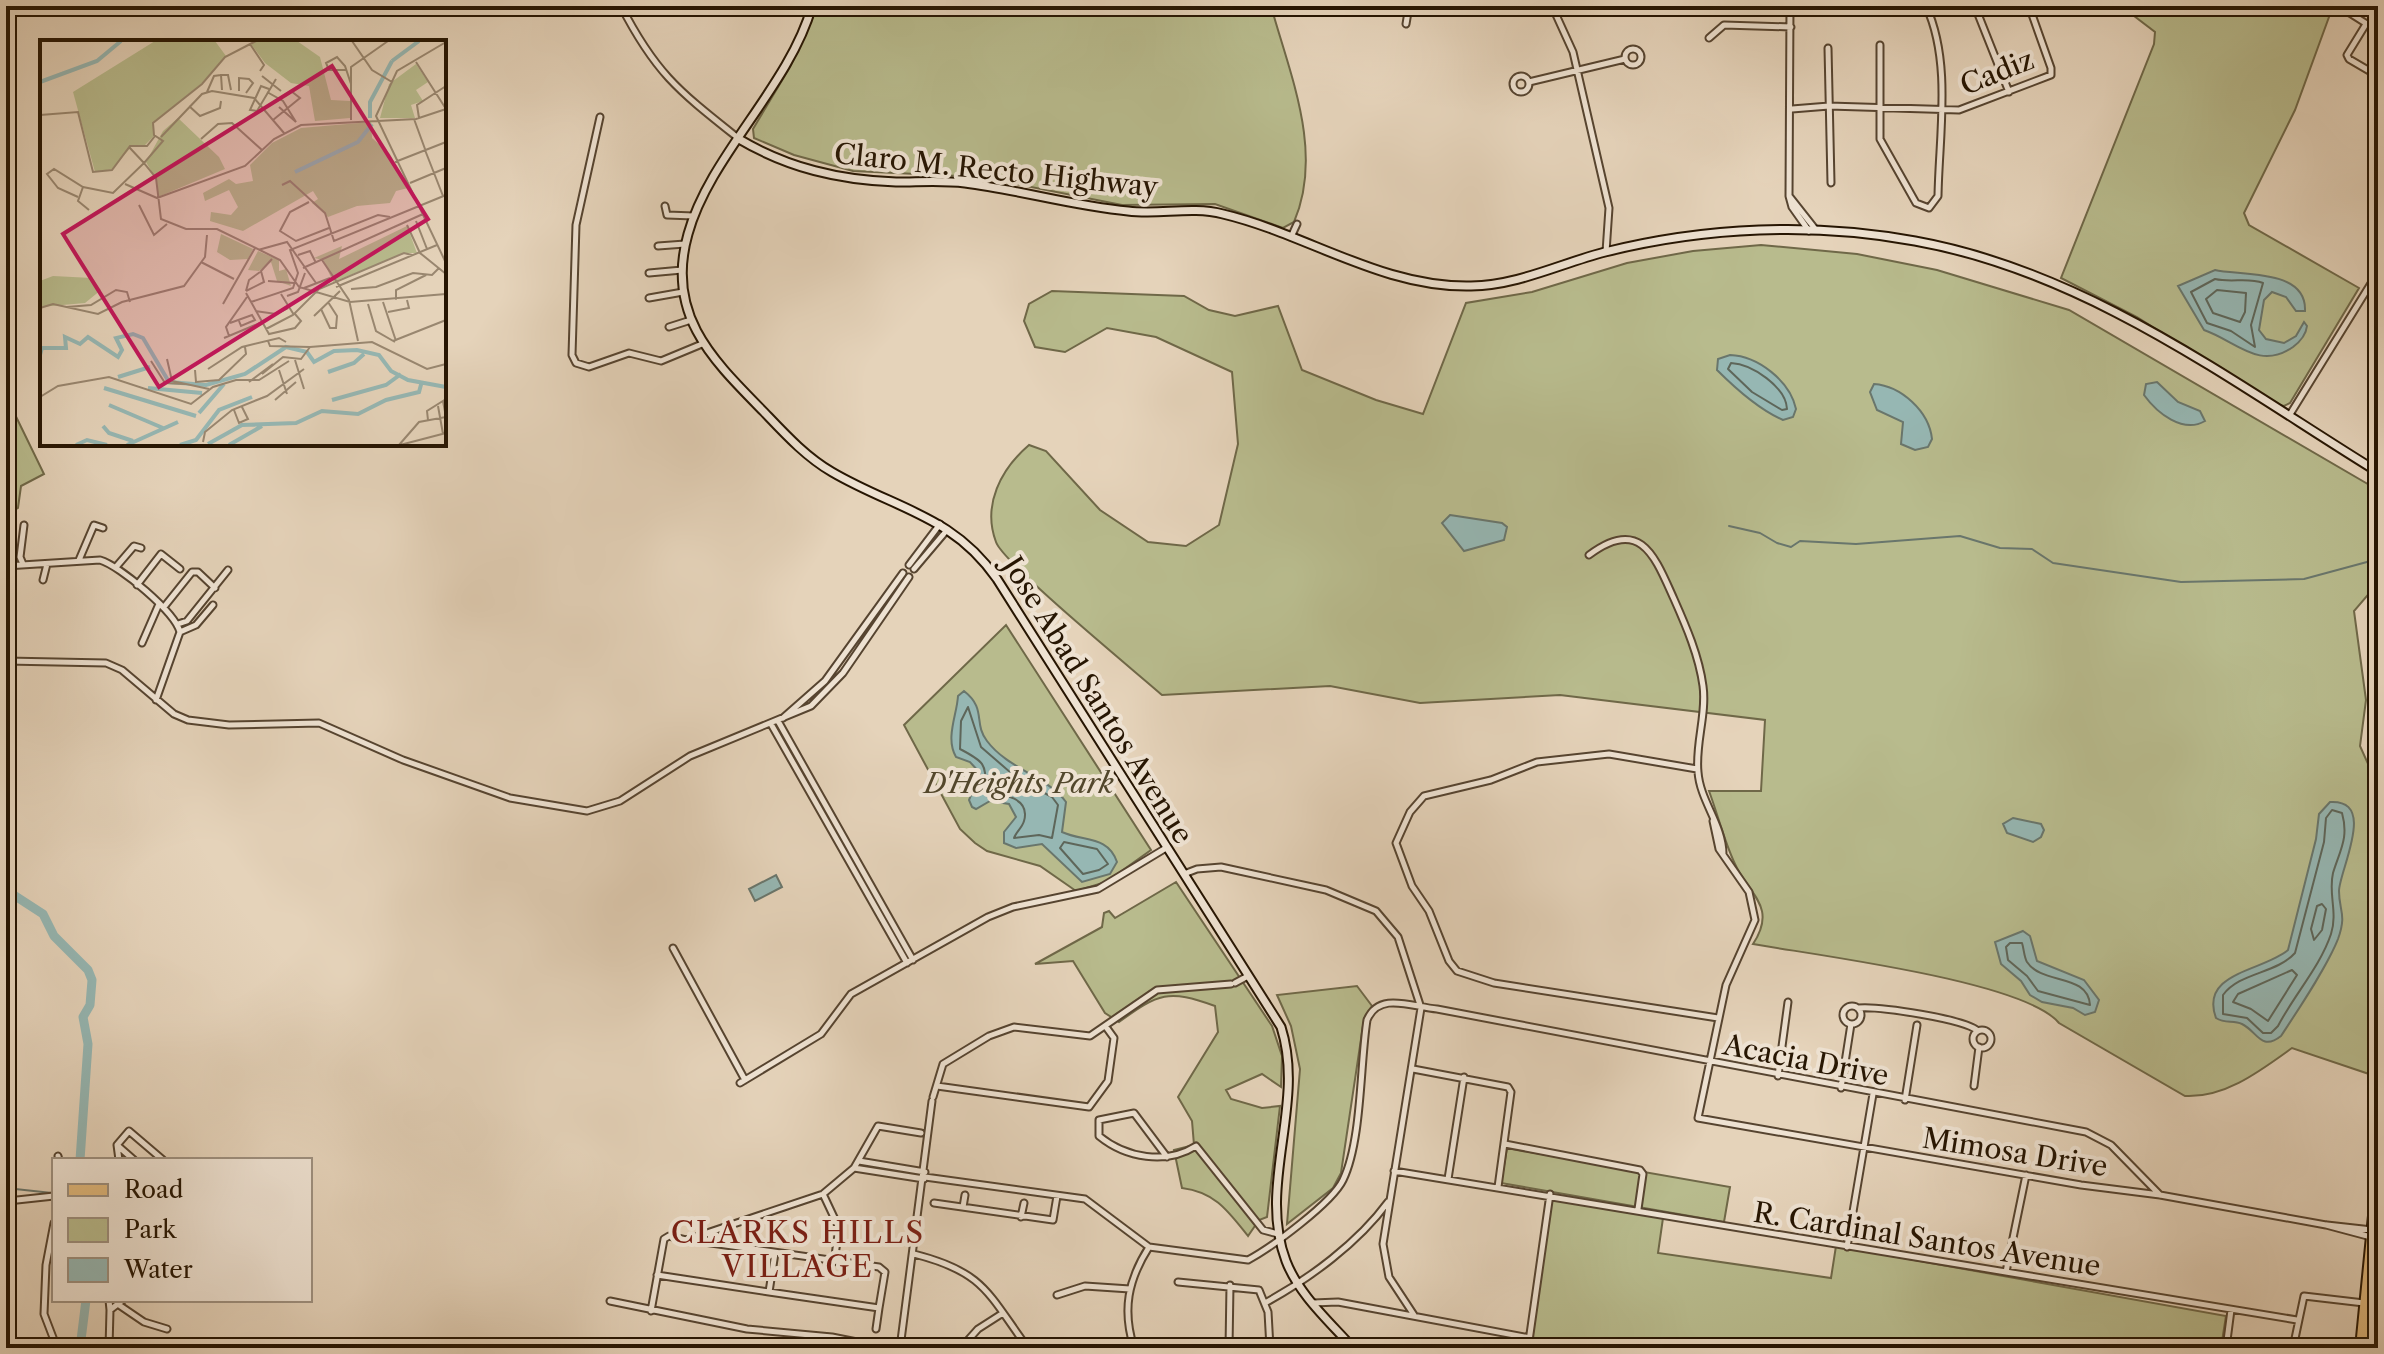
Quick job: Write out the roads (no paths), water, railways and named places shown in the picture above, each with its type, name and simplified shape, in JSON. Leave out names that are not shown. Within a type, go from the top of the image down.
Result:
[{"type":"main road","name":"Jose Abad Santos Avenue","points":[[812,6],[796,45],[694,216],[685,244],[682,270],[683,292],[691,320],[702,344],[741,389],[820,464],[944,525],[986,563],[1281,1027],[1290,1070],[1275,1200],[1279,1236],[1299,1285],[1353,1348]]},
{"type":"main road","name":"Claro M. Recto Highway","points":[[739,139],[777,160],[837,177],[966,183],[1124,211],[1206,211],[1390,274],[1442,286],[1514,281],[1606,252],[1720,232],[1813,231],[1915,241],[2035,275],[2136,323],[2378,472]]},
{"type":"main road","points":[[2367,1348],[2378,1165]]},
{"type":"main road","points":[[2360,1348],[2368,1304]]},
{"type":"street","points":[[621,6],[644,52],[665,77],[739,139]]},
{"type":"street","points":[[1406,24],[1409,6]]},
{"type":"street","points":[[1552,6],[1573,52],[1609,208],[1606,252]]},
{"type":"street","points":[[1790,6],[1792,109],[1789,196],[1792,207],[1813,231]]},
{"type":"street","points":[[1880,45],[1878,106],[1883,148],[1916,203],[1929,208],[1938,196],[1940,109],[1939,48],[1926,6]]},
{"type":"street","name":"Cadiz","points":[[1792,109],[1829,106],[1973,107],[2009,92],[2052,72],[2029,6]]},
{"type":"street","points":[[2346,6],[2348,12],[2378,31]]},
{"type":"street","points":[[1976,9],[2009,92]]},
{"type":"street","points":[[2366,24],[2347,55],[2378,76]]},
{"type":"street","points":[[1709,38],[1724,25],[1791,27]]},
{"type":"street","points":[[1828,48],[1831,183]]},
{"type":"street","points":[[1529,82],[1625,59]]},
{"type":"street","points":[[600,117],[576,225],[572,355],[576,363],[589,367],[629,353],[661,361],[702,344]]},
{"type":"street","points":[[665,206],[667,215],[694,216]]},
{"type":"street","points":[[1291,238],[1297,224]]},
{"type":"street","points":[[658,246],[685,244]]},
{"type":"street","points":[[649,273],[682,270]]},
{"type":"street","points":[[2289,416],[2378,272]]},
{"type":"street","points":[[649,298],[683,292]]},
{"type":"street","points":[[669,327],[691,320]]},
{"type":"street","points":[[23,564],[20,557],[24,525]]},
{"type":"street","points":[[79,560],[94,525],[103,528]]},
{"type":"street","points":[[912,567],[944,525]]},
{"type":"street","points":[[1589,555],[1615,540],[1627,539],[1647,547],[1659,564],[1691,641],[1700,674],[1703,687],[1697,769],[1713,821],[1715,839],[1749,892],[1755,920],[1749,940],[1729,976],[1710,1061]]},
{"type":"street","points":[[116,567],[134,546],[141,548]]},
{"type":"street","points":[[137,585],[161,554],[180,569]]},
{"type":"street","points":[[9,582],[9,565],[100,560],[116,567],[178,624],[180,632],[156,700]]},
{"type":"street","points":[[43,580],[47,564]]},
{"type":"street","points":[[178,624],[187,621],[228,570]]},
{"type":"street","points":[[142,643],[161,606],[192,572],[198,572],[215,588]]},
{"type":"street","points":[[6,661],[36,664],[89,660],[106,663],[122,670],[174,714],[188,720],[229,725],[319,723],[403,760],[510,798],[587,811],[609,807],[670,766],[811,706],[825,694],[906,575]]},
{"type":"street","points":[[180,632],[196,625],[213,605]]},
{"type":"street","points":[[777,721],[910,961]]},
{"type":"street","points":[[1697,769],[1609,754],[1537,762],[1491,780],[1424,796],[1410,812],[1396,843],[1412,886],[1429,911],[1449,961],[1457,971],[1494,983],[1718,1018]]},
{"type":"street","points":[[673,948],[743,1082],[821,1034],[851,994],[1001,910],[1098,889],[1166,848]]},
{"type":"street","points":[[1184,874],[1197,869],[1221,867],[1326,890],[1365,904],[1384,917],[1398,937],[1421,1008],[1383,1244],[1394,1287],[1414,1315]]},
{"type":"street","points":[[900,1348],[925,1176],[932,1102],[943,1064],[1002,1030],[1038,1028],[1090,1036],[1157,990],[1233,984],[1248,976]]},
{"type":"street","name":"Acacia Drive","points":[[1149,1247],[1248,1260],[1335,1191],[1345,1177],[1370,1014],[1385,1002],[2101,1137],[2160,1195]]},
{"type":"street","points":[[1778,1076],[1788,1002]]},
{"type":"street","points":[[1851,1024],[1844,1018],[1845,1010],[1853,1006],[1913,1012],[1986,1031],[1991,1038],[1988,1046],[1979,1047]]},
{"type":"street","points":[[1851,1024],[1861,1019],[1858,1008]]},
{"type":"street","points":[[1841,1088],[1851,1024]]},
{"type":"street","points":[[1905,1100],[1917,1025]]},
{"type":"street","points":[[937,1086],[1089,1107],[1108,1081],[1114,1038],[1106,1027]]},
{"type":"street","points":[[1974,1086],[1979,1047],[1974,1041],[1978,1031]]},
{"type":"street","name":"Mimosa Drive","points":[[1710,1061],[1698,1118],[2374,1233]]},
{"type":"street","points":[[1413,1069],[1501,1083],[1511,1092],[1498,1187]]},
{"type":"street","points":[[1448,1179],[1464,1077]]},
{"type":"street","points":[[1847,1247],[1873,1094]]},
{"type":"street","points":[[1167,1157],[1134,1113],[1099,1120],[1099,1136],[1112,1147],[1146,1157],[1167,1157],[1196,1146],[1263,1230],[1279,1236]]},
{"type":"street","points":[[686,1240],[823,1194],[854,1168],[878,1126],[921,1133]]},
{"type":"street","points":[[117,1145],[131,1132],[161,1158]]},
{"type":"street","points":[[1505,1144],[1640,1170],[1643,1174],[1638,1209]]},
{"type":"street","points":[[117,1145],[119,1158]]},
{"type":"street","points":[[117,1145],[132,1158]]},
{"type":"street","points":[[859,1161],[925,1176]]},
{"type":"street","points":[[854,1168],[1085,1199],[1149,1247],[1130,1289],[1126,1324],[1134,1348]]},
{"type":"street","name":"R. Cardinal Santos Avenue","points":[[1394,1171],[1550,1194],[1847,1247],[2297,1320]]},
{"type":"street","points":[[2006,1272],[2026,1175]]},
{"type":"street","points":[[823,1194],[839,1228],[834,1262]]},
{"type":"street","points":[[1528,1348],[1550,1194]]},
{"type":"street","points":[[963,1207],[965,1195]]},
{"type":"street","points":[[6,1197],[52,1196]]},
{"type":"street","points":[[934,1203],[1053,1220],[1057,1196]]},
{"type":"street","points":[[1265,1303],[1299,1285],[1369,1224],[1389,1201]]},
{"type":"street","points":[[1021,1217],[1024,1203]]},
{"type":"street","points":[[710,1232],[711,1243]]},
{"type":"street","points":[[52,1234],[46,1265],[44,1314],[57,1348]]},
{"type":"street","points":[[651,1311],[664,1239],[669,1236],[883,1269],[876,1329]]},
{"type":"street","points":[[769,1292],[775,1253]]},
{"type":"street","points":[[914,1254],[969,1274],[987,1289],[1028,1348]]},
{"type":"street","points":[[657,1275],[879,1308]]},
{"type":"street","points":[[1178,1282],[1256,1288],[1265,1303],[1270,1348]]},
{"type":"street","points":[[1229,1348],[1230,1285]]},
{"type":"street","points":[[1057,1295],[1085,1286],[1130,1289]]},
{"type":"street","points":[[2293,1348],[2301,1299],[2307,1294],[2368,1304]]},
{"type":"street","points":[[610,1301],[651,1311],[887,1348]]},
{"type":"street","points":[[109,1302],[109,1348]]},
{"type":"street","points":[[1313,1303],[1338,1302],[1530,1338]]},
{"type":"street","points":[[110,1310],[121,1303],[144,1322],[167,1329]]},
{"type":"street","points":[[2226,1348],[2231,1310]]},
{"type":"street","points":[[961,1348],[978,1329],[1003,1313]]},
{"type":"water","points":[[2215,270],[2270,277],[2295,287],[2303,297],[2305,311],[2296,311],[2286,297],[2272,292],[2264,300],[2259,330],[2266,339],[2284,343],[2296,336],[2304,322],[2307,326],[2301,340],[2281,354],[2258,355],[2204,330],[2178,286]]},
{"type":"water","points":[[1730,355],[1762,365],[1780,380],[1793,399],[1796,409],[1793,417],[1783,420],[1766,410],[1717,370],[1718,359]]},
{"type":"water","points":[[2157,382],[2178,402],[2200,411],[2205,421],[2188,425],[2163,415],[2144,395],[2146,384]]},
{"type":"water","points":[[1874,384],[1903,395],[1919,410],[1930,429],[1932,439],[1928,447],[1915,450],[1901,444],[1903,422],[1877,410],[1870,392]]},
{"type":"water","points":[[1450,515],[1502,523],[1507,527],[1504,540],[1464,551],[1442,523]]},
{"type":"water","points":[[964,691],[975,704],[983,734],[996,751],[1049,786],[1066,802],[1062,832],[1101,843],[1113,853],[1117,862],[1110,874],[1082,882],[1042,844],[1016,848],[1004,843],[1004,832],[1016,817],[1009,804],[990,801],[976,809],[972,807],[969,800],[980,773],[970,762],[956,757],[952,742],[958,696]]},
{"type":"water","points":[[2330,802],[2344,804],[2352,812],[2354,824],[2339,891],[2341,931],[2320,975],[2281,1036],[2264,1041],[2242,1024],[2216,1018],[2213,1003],[2217,991],[2225,982],[2288,950],[2316,839],[2319,814]]},
{"type":"water","points":[[2013,818],[2041,824],[2044,830],[2041,837],[2033,842],[2007,833],[2003,824]]},
{"type":"water","points":[[776,875],[782,887],[755,901],[749,889]]},
{"type":"water","points":[[2023,931],[2030,936],[2037,961],[2084,980],[2099,1000],[2095,1012],[2085,1015],[2073,1008],[2042,1002],[2030,995],[2021,981],[2001,964],[1995,942]]},
{"type":"waterway","points":[[1729,526],[1760,533],[1791,547],[1800,541],[1856,544],[1960,536],[2000,548],[2032,549],[2053,563],[2181,582],[2304,579],[2378,559]]},
{"type":"waterway","points":[[6,890],[43,914],[54,936],[88,970],[92,980],[90,1005],[83,1017],[88,1044],[80,1158]]},
{"type":"waterway","points":[[6,1188],[52,1193]]},
{"type":"waterway","points":[[80,1348],[86,1302]]},
{"type":"district","name":"CLARKS HILLS VILLAGE","points":[[798,1250]]},
{"type":"park label","name":"D'Heights Park","points":[[1019,783]]}]
